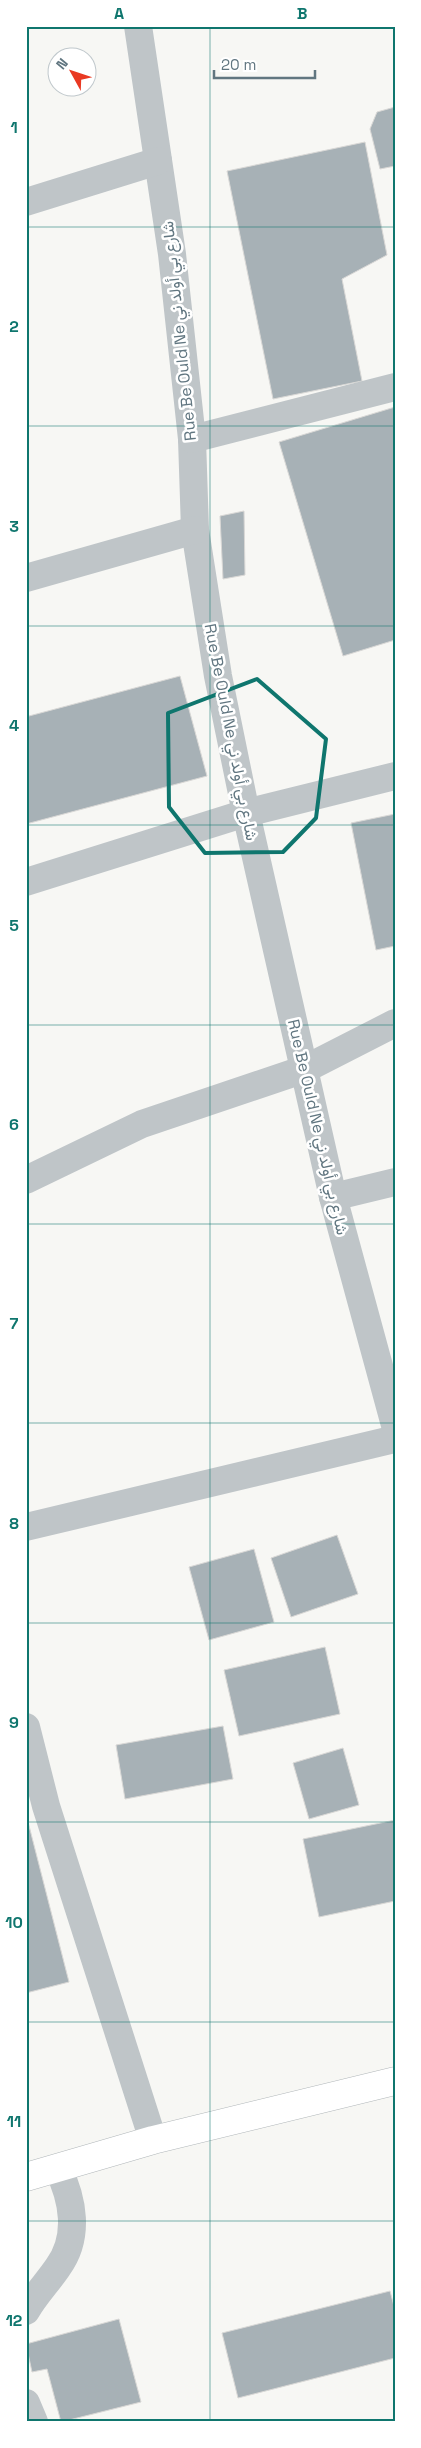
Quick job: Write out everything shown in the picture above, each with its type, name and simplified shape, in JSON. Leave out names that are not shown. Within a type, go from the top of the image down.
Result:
[{"type":"main road","points":[[26,2177],[153,2140],[395,2081]]},
{"type":"street","name":"Rue Be Ould Ne شارع بي أولد ني","points":[[138,26],[172,254],[192,439],[195,530],[218,676],[246,813],[333,1197],[395,1425]]},
{"type":"street","points":[[26,202],[158,161]]},
{"type":"street","points":[[192,439],[395,387]]},
{"type":"street","points":[[26,578],[195,530]]},
{"type":"street","points":[[26,882],[246,813],[395,776]]},
{"type":"street","points":[[26,1180],[142,1124],[305,1069],[395,1023]]},
{"type":"street","points":[[333,1197],[395,1182]]},
{"type":"street","points":[[26,1527],[395,1439]]},
{"type":"street","points":[[26,1727],[46,1806],[153,2140]]},
{"type":"street","points":[[26,2311],[33,2298],[59,2266],[68,2247],[72,2227],[72,2206],[67,2187],[58,2168]]},
{"type":"street","points":[[26,2402],[34,2422]]},
{"type":"highlighted area","points":[[257,679],[326,739],[316,818],[283,852],[205,853],[169,807],[168,713]]},
{"type":"building","points":[[395,107],[395,166],[380,169],[370,129],[377,112]]},
{"type":"building","points":[[365,142],[387,255],[342,279],[362,381],[273,399],[227,171]]},
{"type":"building","points":[[395,407],[395,640],[343,656],[279,442]]},
{"type":"building","points":[[244,511],[245,575],[223,579],[220,516]]},
{"type":"building","points":[[180,676],[207,776],[26,824],[26,706],[29,716]]},
{"type":"building","points":[[395,814],[395,946],[376,950],[351,823]]},
{"type":"building","points":[[337,1535],[358,1594],[291,1617],[271,1558]]},
{"type":"building","points":[[254,1549],[274,1622],[209,1640],[189,1567]]},
{"type":"building","points":[[325,1647],[340,1714],[239,1736],[224,1670]]},
{"type":"building","points":[[223,1726],[233,1779],[125,1799],[116,1745]]},
{"type":"building","points":[[343,1748],[359,1805],[309,1819],[293,1763]]},
{"type":"building","points":[[26,1814],[69,1982],[26,1993]]},
{"type":"building","points":[[395,1820],[395,1901],[319,1917],[303,1839]]},
{"type":"building","points":[[390,2291],[395,2310],[395,2358],[238,2398],[222,2333]]},
{"type":"building","points":[[119,2319],[141,2402],[61,2422],[47,2369],[32,2372],[26,2344]]}]
